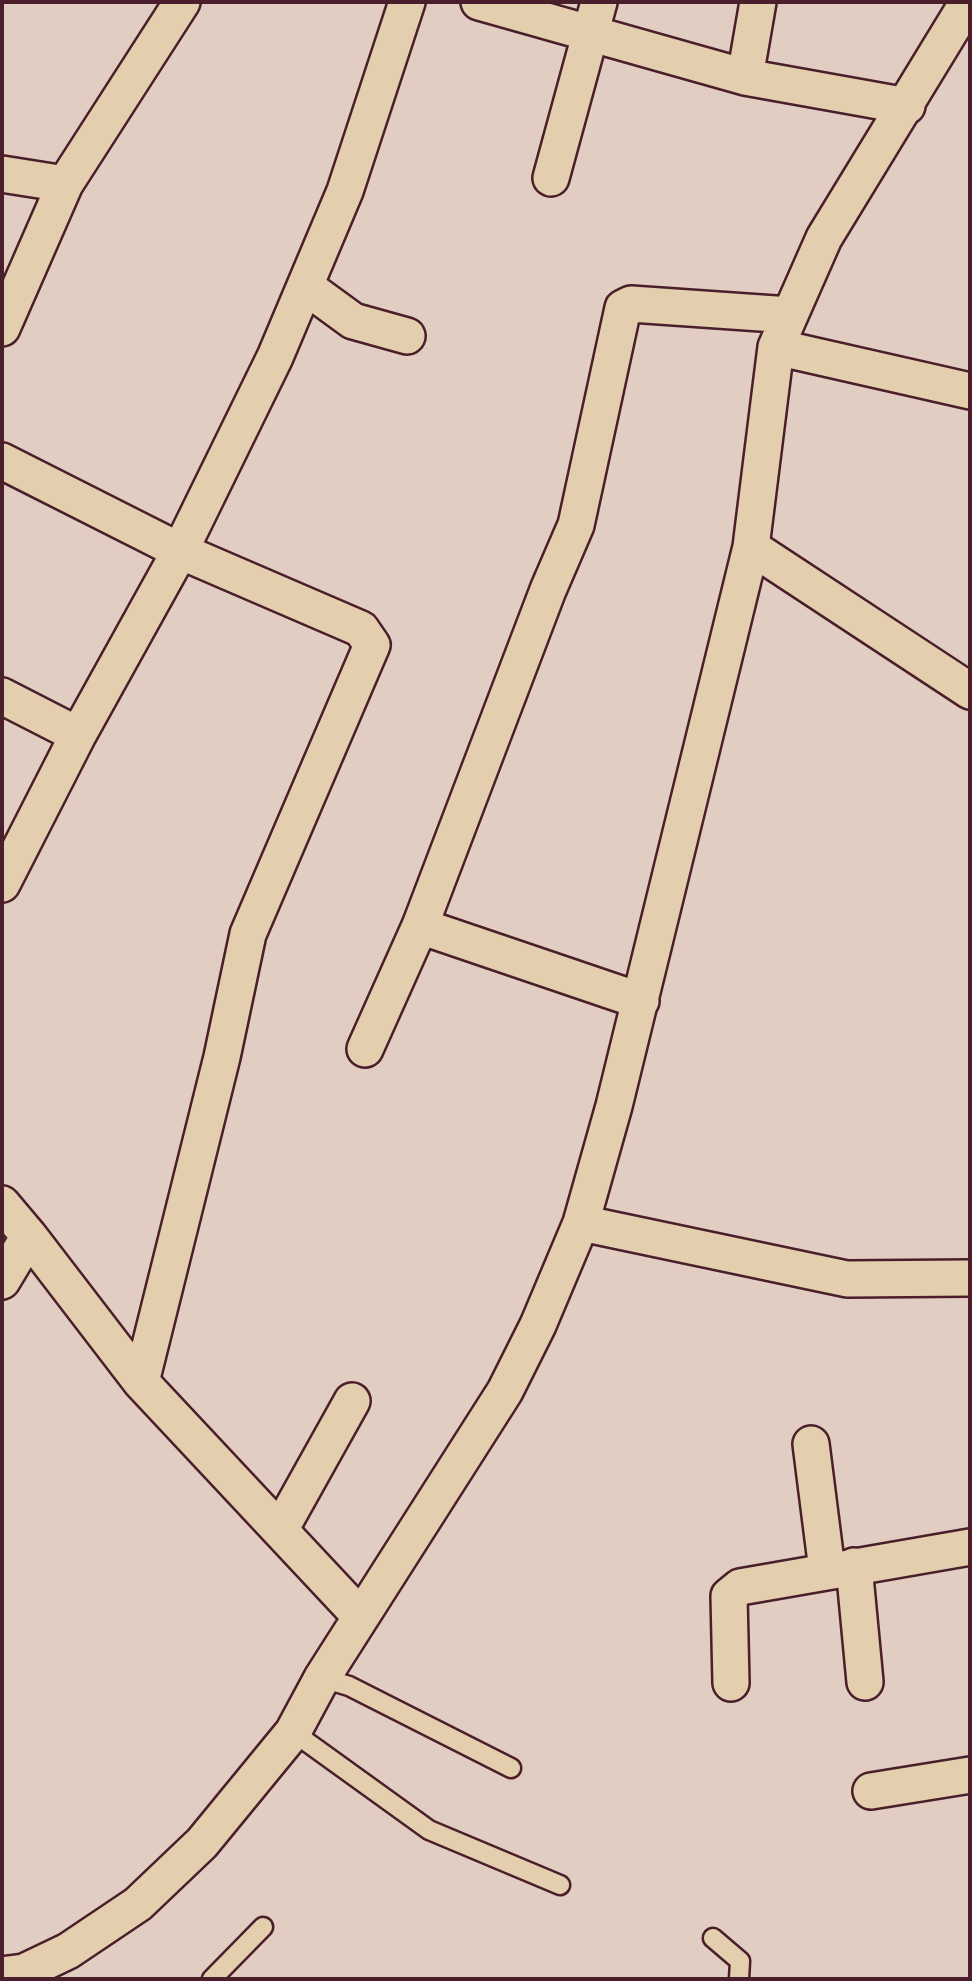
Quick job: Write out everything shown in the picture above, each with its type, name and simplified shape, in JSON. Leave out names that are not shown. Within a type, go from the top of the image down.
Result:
[{"type":"street","points":[[2,328],[65,184],[182,2]]},
{"type":"street","points":[[4,874],[180,551],[275,356],[345,191],[407,2]]},
{"type":"street","points":[[479,2],[745,77],[907,106]]},
{"type":"street","points":[[551,178],[599,2]]},
{"type":"street","points":[[745,77],[758,2]]},
{"type":"street","points":[[19,1975],[68,1951],[138,1904],[202,1843],[293,1732],[322,1678],[505,1391],[538,1325],[580,1223],[641,1001],[751,547],[776,346],[824,238],[968,2]]},
{"type":"street","points":[[2,174],[65,184]]},
{"type":"street","points":[[304,286],[353,321],[407,336]]},
{"type":"street","points":[[365,1049],[420,926],[548,590],[576,525],[623,309],[631,304],[790,315]]},
{"type":"street","points":[[776,346],[970,391]]},
{"type":"street","points":[[2,461],[180,551],[360,629],[372,645],[248,934],[222,1057],[141,1382]]},
{"type":"street","points":[[751,547],[970,691]]},
{"type":"street","points":[[2,696],[78,735]]},
{"type":"street","points":[[420,926],[641,1001]]},
{"type":"street","points":[[2,1204],[141,1382],[361,1617]]},
{"type":"street","points":[[580,1223],[847,1279],[970,1278]]},
{"type":"street","points":[[2,1281],[29,1236]]},
{"type":"street","points":[[280,1530],[352,1401]]},
{"type":"street","points":[[811,1444],[865,1682]]},
{"type":"street","points":[[731,1683],[729,1596],[740,1587],[970,1547]]},
{"type":"street","points":[[871,1791],[970,1775]]},
{"type":"lane","points":[[322,1678],[349,1686],[511,1768]]},
{"type":"lane","points":[[293,1732],[429,1830],[561,1885]]},
{"type":"lane","points":[[212,1979],[262,1927]]},
{"type":"lane","points":[[713,1938],[740,1961],[739,1979]]}]
